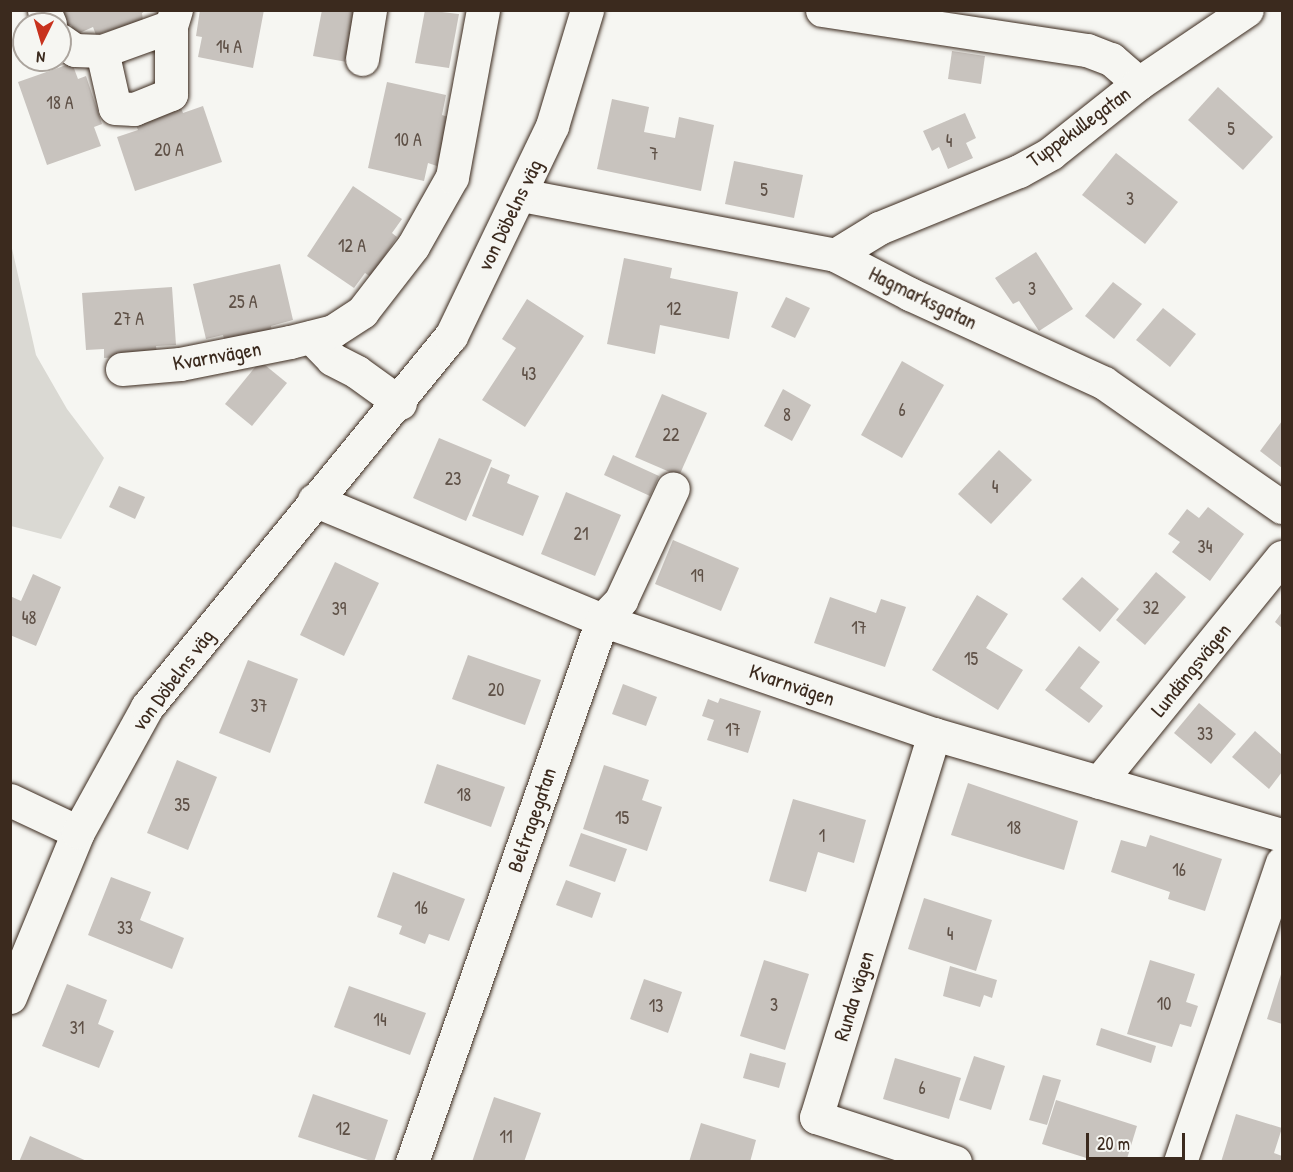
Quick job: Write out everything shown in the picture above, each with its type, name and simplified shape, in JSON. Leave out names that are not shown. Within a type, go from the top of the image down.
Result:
[{"type":"street","points":[[362,59],[370,10]]},
{"type":"street","name":"Kvarnvägen","points":[[122,369],[180,364],[311,337],[333,331],[363,312],[432,217],[452,177],[483,10]]},
{"type":"street","name":"von Döbelns väg","points":[[10,996],[78,832],[147,707],[314,500],[400,403],[451,336],[521,195],[552,126],[587,10]]},
{"type":"street","points":[[822,10],[1087,50],[1112,59],[1139,83]]},
{"type":"street","name":"Tuppekullegatan","points":[[835,255],[879,228],[1019,171],[1051,153],[1139,83],[1247,10]]},
{"type":"street","points":[[72,48],[102,51],[174,18],[171,94],[134,109],[115,108],[102,51]]},
{"type":"street","name":"Hagmarksgatan","points":[[521,195],[835,255],[910,294],[1104,383],[1282,507]]},
{"type":"street","points":[[311,337],[332,359],[357,372],[400,403]]},
{"type":"street","name":"Belfragegatan","points":[[412,1161],[602,620],[621,600],[673,488]]},
{"type":"street","name":"Kvarnvägen","points":[[314,500],[602,620],[934,734],[1282,835]]},
{"type":"street","name":"Lundängsvägen","points":[[1099,782],[1282,557]]},
{"type":"street","name":"Runda vägen","points":[[934,734],[816,1117],[955,1161]]},
{"type":"street","points":[[10,800],[78,832]]},
{"type":"street","points":[[1180,1161],[1282,863]]},
{"type":"shaded area","points":[[11,244],[36,355],[67,409],[104,458],[61,539],[11,526]]},
{"type":"building","points":[[54,10],[147,10],[142,13],[143,20],[96,35],[93,27],[75,35],[72,28],[72,12],[55,12]]},
{"type":"building","points":[[200,10],[264,10],[253,68],[198,57],[202,37],[196,36]]},
{"type":"building","points":[[322,10],[357,10],[347,62],[313,56]]},
{"type":"building","points":[[425,10],[459,14],[449,68],[415,63]]},
{"type":"building","points":[[952,51],[985,56],[981,84],[948,79]]},
{"type":"building","points":[[72,63],[78,79],[86,76],[102,124],[94,127],[101,146],[47,165],[18,82],[46,72],[72,72]]},
{"type":"building","points":[[387,82],[446,95],[442,115],[448,117],[437,166],[428,163],[424,181],[368,168]]},
{"type":"building","points":[[1218,87],[1273,137],[1243,170],[1188,120]]},
{"type":"building","points":[[612,99],[649,107],[644,132],[675,138],[679,117],[714,125],[701,191],[597,169]]},
{"type":"building","points":[[203,106],[222,162],[135,191],[117,137],[138,130],[135,123],[181,108],[183,113]]},
{"type":"building","points":[[965,113],[976,138],[966,143],[973,158],[948,169],[939,147],[932,151],[923,131]]},
{"type":"building","points":[[1116,153],[1178,202],[1145,244],[1082,195]]},
{"type":"building","points":[[734,161],[803,175],[794,218],[725,204]]},
{"type":"building","points":[[353,186],[402,219],[392,233],[397,237],[371,277],[365,273],[354,288],[307,256]]},
{"type":"building","points":[[1036,252],[1073,309],[1039,331],[1019,301],[1013,304],[995,278]]},
{"type":"building","points":[[624,258],[672,268],[670,278],[738,292],[729,339],[660,325],[655,354],[607,344]]},
{"type":"building","points":[[280,264],[293,320],[271,326],[272,332],[225,342],[223,335],[206,339],[193,284]]},
{"type":"building","points":[[1113,282],[1142,304],[1114,339],[1085,316]]},
{"type":"building","points":[[172,287],[176,345],[156,346],[157,354],[104,358],[104,349],[86,350],[82,293]]},
{"type":"building","points":[[786,297],[810,308],[795,338],[771,327]]},
{"type":"building","points":[[527,299],[584,336],[525,427],[482,400],[516,348],[502,339]]},
{"type":"building","points":[[1163,308],[1196,334],[1170,367],[1136,340]]},
{"type":"building","points":[[260,361],[287,383],[252,426],[225,404]]},
{"type":"building","points":[[902,361],[944,385],[902,458],[861,435]]},
{"type":"building","points":[[783,389],[811,405],[792,441],[764,426]]},
{"type":"building","points":[[662,394],[707,413],[679,476],[635,457]]},
{"type":"building","points":[[1282,421],[1282,468],[1260,451]]},
{"type":"building","points":[[439,438],[492,460],[466,521],[413,498]]},
{"type":"building","points":[[999,450],[1032,480],[991,524],[958,494]]},
{"type":"building","points":[[613,455],[659,476],[650,496],[604,475]]},
{"type":"building","points":[[491,467],[510,475],[507,483],[539,496],[523,536],[472,516]]},
{"type":"building","points":[[119,486],[145,497],[135,519],[109,507]]},
{"type":"building","points":[[566,492],[621,515],[595,576],[541,554]]},
{"type":"building","points":[[1208,507],[1244,534],[1210,581],[1172,552],[1180,542],[1168,534],[1187,509],[1199,518]]},
{"type":"building","points":[[673,540],[739,568],[721,611],[655,584]]},
{"type":"building","points":[[335,562],[379,583],[344,656],[300,635]]},
{"type":"building","points":[[1156,572],[1186,597],[1145,645],[1116,620]]},
{"type":"building","points":[[33,574],[61,587],[36,646],[10,635],[10,596],[21,601]]},
{"type":"building","points":[[1082,577],[1119,609],[1100,632],[1062,599]]},
{"type":"building","points":[[977,595],[1008,614],[986,648],[1023,670],[998,710],[932,670]]},
{"type":"building","points":[[830,597],[876,613],[881,599],[906,607],[885,667],[814,643]]},
{"type":"building","points":[[1282,612],[1282,628],[1275,622]]},
{"type":"building","points":[[1079,646],[1100,662],[1080,688],[1103,706],[1089,723],[1045,690]]},
{"type":"building","points":[[468,655],[541,680],[525,725],[452,699]]},
{"type":"building","points":[[248,660],[298,679],[270,753],[219,733]]},
{"type":"building","points":[[623,684],[657,697],[646,726],[612,714]]},
{"type":"building","points":[[720,698],[761,711],[748,753],[707,740],[714,720],[702,716],[708,699],[718,703]]},
{"type":"building","points":[[1199,703],[1236,734],[1211,764],[1174,733]]},
{"type":"building","points":[[1255,731],[1282,755],[1282,772],[1269,789],[1232,757]]},
{"type":"building","points":[[177,760],[217,777],[188,850],[147,833]]},
{"type":"building","points":[[437,764],[505,787],[491,827],[424,803]]},
{"type":"building","points":[[604,765],[649,780],[642,800],[662,807],[647,851],[583,829]]},
{"type":"building","points":[[968,783],[1078,821],[1064,870],[951,835]]},
{"type":"building","points":[[793,799],[866,820],[854,863],[818,852],[806,892],[769,881]]},
{"type":"building","points":[[581,833],[627,849],[615,882],[569,866]]},
{"type":"building","points":[[1150,835],[1222,859],[1205,911],[1168,899],[1170,892],[1111,872],[1121,840],[1146,847]]},
{"type":"building","points":[[393,872],[465,899],[449,941],[429,934],[425,944],[399,934],[402,926],[377,917]]},
{"type":"building","points":[[111,877],[151,892],[140,920],[184,938],[172,969],[88,935]]},
{"type":"building","points":[[566,880],[601,893],[592,918],[556,905]]},
{"type":"building","points":[[924,898],[992,920],[976,971],[908,949]]},
{"type":"building","points":[[764,960],[809,974],[785,1050],[740,1036]]},
{"type":"building","points":[[1150,960],[1195,974],[1186,1002],[1198,1006],[1191,1027],[1180,1024],[1172,1047],[1127,1034]]},
{"type":"building","points":[[950,966],[997,980],[992,998],[984,995],[980,1007],[943,996]]},
{"type":"building","points":[[1282,971],[1282,1024],[1267,1019]]},
{"type":"building","points":[[644,979],[682,992],[668,1033],[630,1019]]},
{"type":"building","points":[[67,984],[107,1000],[98,1024],[114,1031],[99,1068],[42,1046]]},
{"type":"building","points":[[349,986],[426,1013],[410,1055],[334,1027]]},
{"type":"building","points":[[1101,1028],[1156,1046],[1151,1063],[1096,1045]]},
{"type":"building","points":[[750,1053],[786,1063],[779,1088],[743,1078]]},
{"type":"building","points":[[974,1056],[1005,1066],[991,1110],[959,1100]]},
{"type":"building","points":[[895,1058],[961,1078],[949,1119],[883,1099]]},
{"type":"building","points":[[1043,1075],[1061,1080],[1047,1125],[1029,1120]]},
{"type":"building","points":[[313,1094],[388,1120],[374,1162],[298,1137]]},
{"type":"building","points":[[494,1097],[541,1113],[524,1162],[472,1162]]},
{"type":"building","points":[[1056,1100],[1137,1126],[1126,1162],[1099,1162],[1042,1144]]},
{"type":"building","points":[[1236,1114],[1282,1128],[1274,1153],[1282,1156],[1282,1162],[1221,1162]]},
{"type":"building","points":[[701,1123],[756,1140],[750,1162],[689,1162]]},
{"type":"building","points":[[30,1136],[89,1162],[19,1162]]}]
